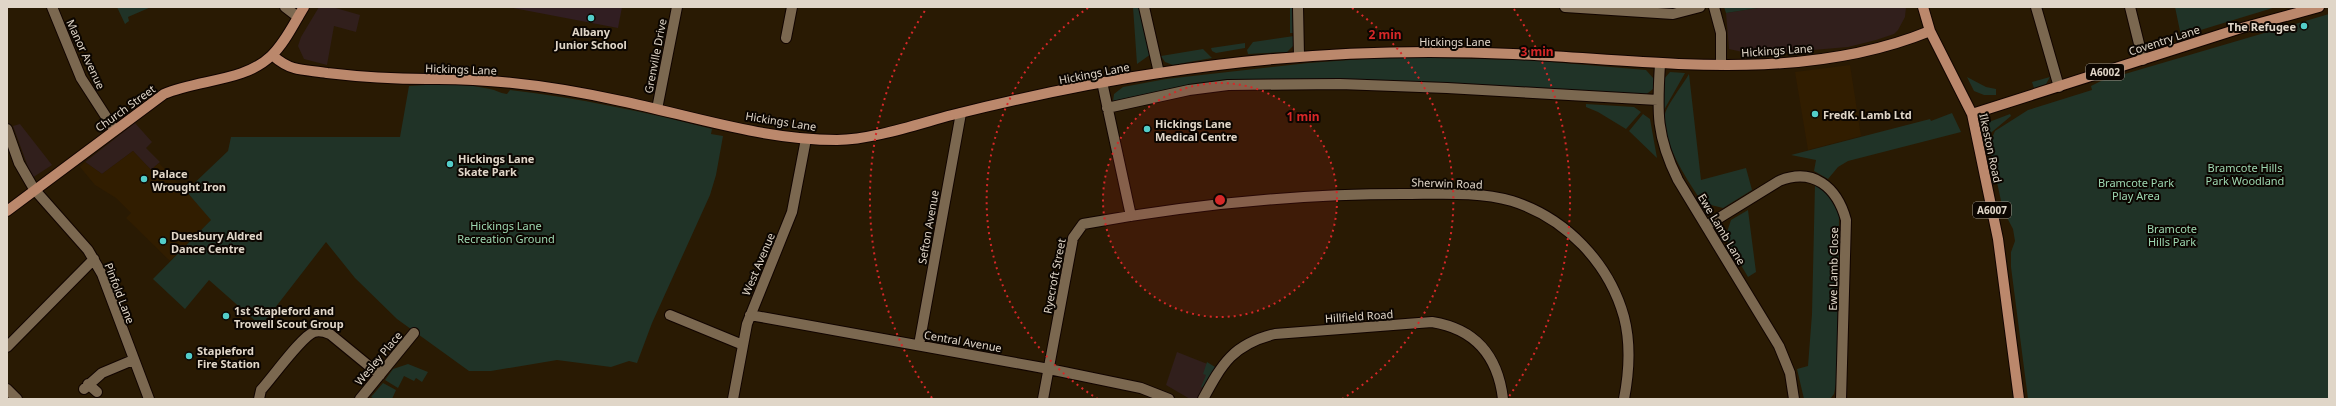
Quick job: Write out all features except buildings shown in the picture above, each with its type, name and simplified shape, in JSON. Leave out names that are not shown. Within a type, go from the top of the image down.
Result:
[{"type":"main road","points":[[272,55],[304,7]]},
{"type":"main road","name":"Ilkeston Road","points":[[1923,7],[1930,31],[1972,114],[1998,239],[2019,399]]},
{"type":"main road","name":"Coventry Lane","points":[[1972,114],[2238,30],[2319,7]]},
{"type":"main road","name":"Hickings Lane","points":[[272,55],[294,68],[387,79],[460,79],[544,86],[806,139],[857,139],[961,113],[1102,82],[1159,73],[1299,56],[1393,52],[1494,53],[1660,64],[1761,65],[1846,56],[1894,46],[1930,31]]},
{"type":"main road","name":"Church Street","points":[[7,211],[114,129],[164,94],[189,85],[251,70],[272,55]]},
{"type":"street","name":"Manor Avenue","points":[[52,7],[81,78],[114,129]]},
{"type":"street","points":[[285,7],[298,17]]},
{"type":"street","name":"Grenville Drive","points":[[657,109],[677,7]]},
{"type":"street","points":[[786,38],[792,7]]},
{"type":"street","points":[[1144,7],[1159,73]]},
{"type":"street","points":[[1298,7],[1299,56]]},
{"type":"street","points":[[1565,7],[1673,14],[1681,14],[1700,7]]},
{"type":"street","points":[[1714,7],[1721,33],[1721,65]]},
{"type":"street","points":[[2036,7],[2059,87]]},
{"type":"street","points":[[2130,7],[2143,60]]},
{"type":"street","name":"Ewe Lamb Lane","points":[[1660,64],[1658,122],[1666,157],[1779,346],[1790,373],[1794,399]]},
{"type":"street","points":[[1102,82],[1106,108],[1131,216]]},
{"type":"street","points":[[1106,108],[1189,90],[1228,85],[1340,84],[1447,88],[1658,100]]},
{"type":"street","name":"Sefton Avenue","points":[[919,345],[961,113]]},
{"type":"street","name":"Pinfold Lane","points":[[7,129],[19,163],[34,189],[69,227],[94,259],[102,274],[133,360],[149,399]]},
{"type":"street","name":"West Avenue","points":[[733,399],[750,315],[792,212],[806,139]]},
{"type":"street","name":"Ewe Lamb Close","points":[[1706,226],[1779,181],[1790,176],[1814,178],[1827,186],[1834,193],[1842,208],[1846,220],[1841,399]]},
{"type":"street","name":"Sherwin Road","points":[[1131,216],[1295,196],[1346,194],[1454,194],[1499,198],[1522,205],[1542,214],[1571,233],[1590,252],[1611,284],[1624,318],[1628,340],[1627,382],[1624,399]]},
{"type":"street","name":"Ryecroft Street","points":[[1043,399],[1076,232],[1083,224],[1131,216]]},
{"type":"street","points":[[7,347],[94,259]]},
{"type":"street","points":[[670,315],[743,345]]},
{"type":"street","name":"Central Avenue","points":[[750,315],[1049,369],[1141,388],[1169,399]]},
{"type":"street","name":"Hillfield Road","points":[[1203,399],[1224,362],[1237,350],[1258,338],[1275,334],[1432,322],[1453,327],[1480,344],[1496,368],[1501,382],[1503,399]]},
{"type":"street","points":[[259,399],[262,390],[304,338],[314,332],[325,331],[330,334],[380,375]]},
{"type":"street","name":"Wesley Place","points":[[360,399],[414,333]]},
{"type":"street","points":[[97,392],[86,387],[102,373],[133,360]]},
{"type":"street","points":[[1139,399],[1141,388]]},
{"type":"street","points":[[7,389],[17,399]]},
{"type":"shaded area","points":[[319,7],[332,7],[360,15],[356,32],[334,26],[327,65],[304,59],[298,46],[301,37]]},
{"type":"shaded area","name":"Albany Junior School","points":[[508,7],[622,7],[618,28]]},
{"type":"shaded area","points":[[1764,7],[1906,7],[1905,17],[1894,34],[1848,47],[1756,55],[1729,49],[1726,13]]},
{"type":"shaded area","points":[[1850,65],[1861,136],[1808,150],[1795,72]]},
{"type":"shaded area","points":[[135,123],[152,142],[146,148],[160,162],[151,170],[133,151],[102,174],[85,162]]},
{"type":"shaded area","points":[[20,124],[52,165],[32,178],[13,126]]},
{"type":"shaded area","points":[[133,151],[151,170],[159,163],[212,219],[170,261],[126,218],[131,213],[116,198],[95,185],[80,167],[85,162],[102,174]]},
{"type":"shaded area","points":[[1177,352],[1215,367],[1198,398],[1190,399],[1166,385]]},
{"type":"green space","points":[[117,7],[151,7],[128,17],[129,21],[125,24]]},
{"type":"green space","points":[[1133,7],[1140,7],[1151,54],[1137,64]]},
{"type":"green space","points":[[1290,7],[1293,7],[1293,33],[1290,33]]},
{"type":"green space","points":[[1724,7],[1764,7],[1726,13]]},
{"type":"green space","points":[[2175,7],[2276,7],[2181,36]]},
{"type":"green space","name":"Bramcote Hills Park","points":[[2329,14],[2329,399],[2028,399],[2011,267],[2011,252],[2015,241],[2013,229],[2003,210],[1989,145],[1995,131],[2028,110],[2092,90],[2091,86],[2101,81]]},
{"type":"green space","points":[[1294,36],[1294,45],[1287,52],[1248,54],[1247,50],[1253,42]]},
{"type":"green space","points":[[1245,43],[1245,48],[1216,53],[1212,51],[1211,48]]},
{"type":"green space","points":[[1203,49],[1212,58],[1173,65],[1165,62],[1161,56]]},
{"type":"green space","points":[[1391,57],[1528,60],[1646,70],[1654,79],[1653,89],[1644,96],[1502,86],[1369,81],[1174,88],[1113,101],[1114,94],[1123,87],[1166,79],[1308,63]]},
{"type":"green space","points":[[1670,72],[1685,73],[1664,110],[1664,79]]},
{"type":"green space","points":[[1689,74],[1701,180],[1746,168],[1752,190],[1723,208],[1703,203],[1677,161],[1667,137],[1665,125],[1666,110]]},
{"type":"green space","points":[[1967,77],[1986,87],[1996,89],[1996,95],[1984,95],[1974,91]]},
{"type":"green space","points":[[2050,77],[2046,84],[2034,88],[2032,82]]},
{"type":"green space","name":"Hickings Lane Recreation Ground","points":[[439,84],[460,85],[492,89],[507,94],[510,90],[561,97],[637,111],[712,129],[711,134],[723,136],[716,175],[710,195],[652,323],[637,363],[629,361],[611,367],[557,360],[491,371],[469,371],[397,319],[355,278],[326,242],[261,326],[209,280],[185,309],[153,279],[211,220],[186,191],[228,151],[231,137],[400,137],[409,86]]},
{"type":"green space","points":[[1586,104],[1634,107],[1641,112],[1626,129],[1598,112],[1586,107]]},
{"type":"green space","points":[[1952,113],[1961,132],[1848,161],[1838,167],[1828,179],[1814,171],[1816,160],[1791,155],[1930,119],[1931,121]]},
{"type":"green space","points":[[1643,114],[1650,119],[1657,158],[1629,131]]},
{"type":"green space","points":[[2010,114],[2011,116],[1987,136],[1986,129],[1989,122]]},
{"type":"green space","points":[[1815,184],[1824,190],[1831,198],[1839,217],[1837,379],[1834,394],[1830,399],[1804,399],[1797,369],[1808,366],[1812,314]]},
{"type":"green space","points":[[1748,210],[1756,272],[1748,277],[1725,238],[1731,220]]},
{"type":"green space","points":[[1207,362],[1215,367],[1204,388],[1201,387],[1206,375],[1203,374]]},
{"type":"green space","points":[[408,364],[428,372],[422,382],[416,378],[414,381],[404,376],[398,388],[385,380],[393,369]]},
{"type":"green space","points":[[383,383],[396,390],[392,399],[375,399],[371,397]]},
{"type":"place","name":"Albany Junior School","points":[[591,18]]},
{"type":"place","name":"The Refugee","points":[[2304,26]]},
{"type":"place","name":"FredK. Lamb Ltd","points":[[1815,114]]},
{"type":"place","name":"Hickings Lane Medical Centre","points":[[1147,129]]},
{"type":"place","name":"Hickings Lane Skate Park","points":[[450,164]]},
{"type":"place","name":"Palace Wrought Iron","points":[[144,179]]},
{"type":"place","name":"Duesbury Aldred Dance Centre","points":[[163,241]]},
{"type":"place","name":"1st Stapleford and Trowell Scout Group","points":[[226,316]]},
{"type":"place","name":"Stapleford Fire Station","points":[[189,356]]},
{"type":"park label","name":"Bramcote Hills Park Woodland","points":[[2245,173]]},
{"type":"park label","name":"Bramcote Park Play Area","points":[[2136,188]]}]
